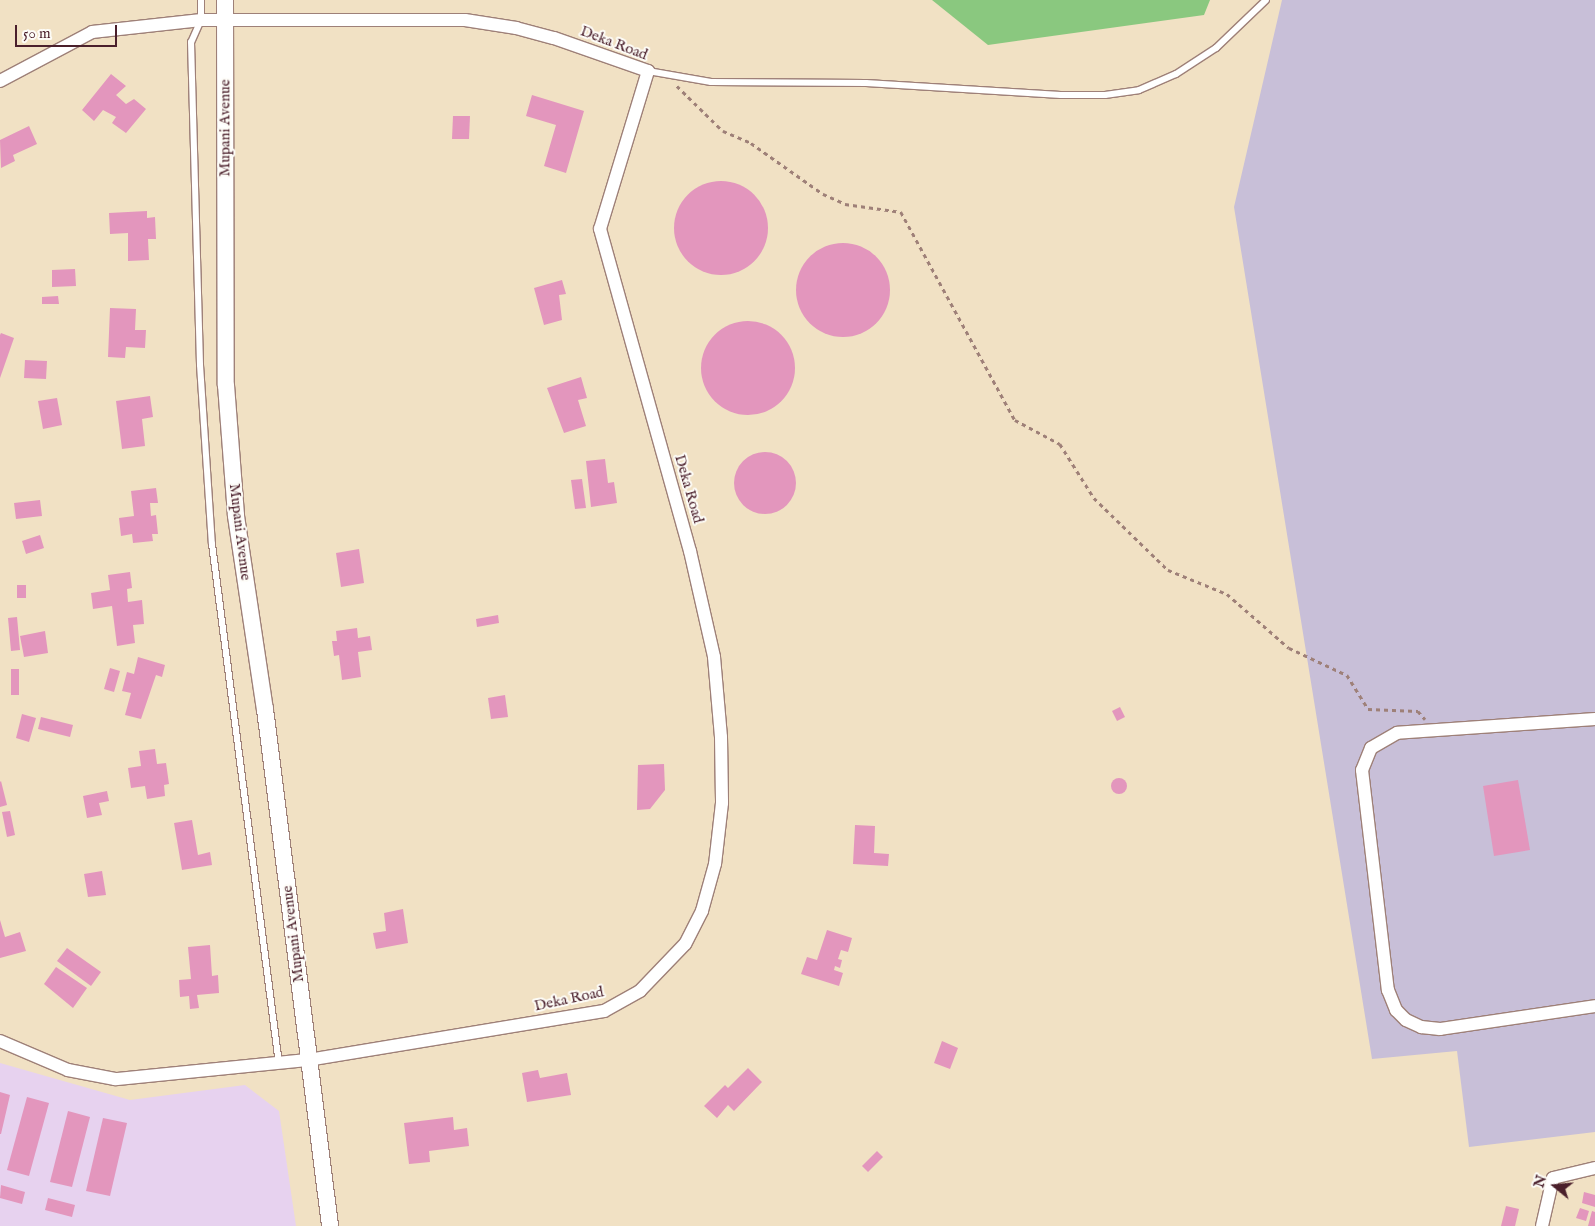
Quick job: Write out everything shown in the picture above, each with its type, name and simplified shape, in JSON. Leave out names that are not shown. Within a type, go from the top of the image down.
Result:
[{"type":"street","name":"Mupani Avenue","points":[[225,0],[226,385],[236,516],[266,709],[307,1060],[330,1226]]},
{"type":"street","name":"Deka Road","points":[[0,81],[92,32],[201,20],[465,20],[554,38],[648,71],[600,229],[690,551],[714,657],[721,737],[722,803],[715,864],[702,911],[685,944],[640,991],[604,1011],[279,1064],[114,1079],[68,1070],[0,1041]]},
{"type":"street","points":[[1595,718],[1432,728],[1397,733],[1384,738],[1371,748],[1362,770],[1388,990],[1396,1010],[1406,1020],[1421,1027],[1440,1029],[1595,1006]]},
{"type":"street","points":[[1542,1226],[1553,1178],[1595,1168]]},
{"type":"lane","points":[[202,0],[201,20],[191,42],[200,364],[212,534],[279,1064]]},
{"type":"lane","points":[[648,71],[711,82],[866,83],[1061,95],[1105,95],[1139,90],[1176,74],[1216,48],[1266,0]]},
{"type":"path","points":[[670,76],[711,122],[751,143],[823,194],[845,204],[901,212],[1015,420],[1060,444],[1101,505],[1168,570],[1227,594],[1289,648],[1347,675],[1368,709],[1418,711],[1432,728]]},
{"type":"shaded area","points":[[1282,0],[1595,0],[1595,1132],[1469,1147],[1457,1051],[1372,1059],[1234,207]]},
{"type":"shaded area","points":[[0,1063],[130,1100],[245,1085],[279,1111],[296,1226],[0,1226]]},
{"type":"green space","points":[[932,0],[1210,0],[1204,15],[988,45]]},
{"type":"building","points":[[111,74],[126,86],[116,95],[126,104],[134,99],[146,109],[126,133],[112,123],[116,117],[103,110],[94,121],[82,110]]},
{"type":"building","points":[[532,95],[584,111],[566,173],[544,166],[556,125],[526,116]]},
{"type":"building","points":[[453,116],[470,116],[469,139],[452,139]]},
{"type":"building","points":[[29,126],[37,144],[13,155],[15,161],[1,168],[0,140]]},
{"type":"building","points":[[721,181],[739,184],[754,195],[765,210],[768,228],[765,246],[754,261],[739,272],[721,275],[703,272],[688,261],[677,246],[674,228],[677,210],[688,195],[703,184]]},
{"type":"building","points":[[147,211],[147,218],[155,217],[156,239],[148,239],[149,260],[128,261],[128,233],[110,234],[109,213]]},
{"type":"building","points":[[843,243],[861,246],[876,257],[887,272],[890,290],[887,308],[876,323],[861,334],[843,337],[825,334],[810,323],[799,308],[796,290],[799,272],[810,257],[825,246]]},
{"type":"building","points":[[75,269],[76,286],[52,287],[52,270]]},
{"type":"building","points":[[562,280],[566,294],[559,295],[562,320],[544,325],[534,288]]},
{"type":"building","points":[[58,296],[59,304],[42,304],[42,297]]},
{"type":"building","points":[[110,308],[136,309],[135,330],[146,330],[145,348],[126,347],[125,358],[108,357]]},
{"type":"building","points":[[748,321],[766,324],[781,335],[792,350],[795,368],[792,386],[781,401],[766,412],[748,415],[730,412],[715,401],[704,386],[701,368],[704,350],[715,335],[730,324]]},
{"type":"building","points":[[1,333],[14,338],[0,378],[0,335]]},
{"type":"building","points":[[25,360],[47,361],[46,379],[24,378]]},
{"type":"building","points":[[581,377],[587,398],[578,400],[586,426],[564,433],[547,388]]},
{"type":"building","points":[[150,396],[153,417],[142,419],[145,446],[122,449],[116,401]]},
{"type":"building","points":[[57,398],[62,425],[43,429],[38,401]]},
{"type":"building","points":[[759,452],[771,452],[787,461],[794,471],[796,483],[794,495],[787,505],[771,514],[759,514],[748,509],[739,500],[734,489],[734,477],[739,466],[748,457]]},
{"type":"building","points":[[605,459],[608,483],[614,482],[617,503],[591,507],[586,461]]},
{"type":"building","points":[[582,479],[586,508],[575,509],[571,480]]},
{"type":"building","points":[[156,488],[158,503],[150,503],[151,516],[156,515],[158,534],[152,534],[153,541],[133,543],[132,534],[121,536],[119,518],[134,516],[131,491]]},
{"type":"building","points":[[40,500],[42,516],[16,519],[14,503]]},
{"type":"building","points":[[40,535],[44,548],[26,554],[22,541]]},
{"type":"building","points":[[359,549],[364,583],[341,587],[336,553]]},
{"type":"building","points":[[130,572],[132,588],[127,589],[128,602],[142,600],[144,624],[133,625],[135,643],[117,646],[112,606],[93,609],[91,593],[110,590],[108,575]]},
{"type":"building","points":[[17,585],[26,585],[26,598],[17,598]]},
{"type":"building","points":[[498,615],[499,623],[477,627],[476,619]]},
{"type":"building","points":[[17,617],[20,650],[11,651],[8,618]]},
{"type":"building","points":[[357,628],[358,638],[370,636],[372,650],[358,652],[361,677],[342,680],[339,655],[334,656],[332,641],[337,641],[336,631]]},
{"type":"building","points":[[45,631],[48,653],[24,657],[20,636]]},
{"type":"building","points":[[138,657],[165,665],[162,677],[156,675],[141,719],[125,715],[131,693],[122,691],[127,672],[134,674]]},
{"type":"building","points":[[110,668],[120,671],[114,692],[104,689]]},
{"type":"building","points":[[11,669],[19,669],[19,695],[11,695]]},
{"type":"building","points":[[505,695],[508,717],[491,719],[488,698]]},
{"type":"building","points":[[1120,707],[1125,717],[1117,721],[1112,711]]},
{"type":"building","points":[[22,714],[36,718],[29,742],[16,738]]},
{"type":"building","points":[[41,717],[73,725],[70,737],[38,729]]},
{"type":"building","points":[[155,749],[157,764],[166,763],[169,784],[164,785],[165,796],[147,799],[145,786],[131,788],[128,768],[141,766],[139,751]]},
{"type":"building","points":[[664,764],[665,790],[650,809],[637,810],[638,765]]},
{"type":"building","points":[[1116,778],[1122,778],[1127,783],[1125,792],[1116,794],[1111,789],[1111,783]]},
{"type":"building","points":[[1518,780],[1530,850],[1494,856],[1483,786]]},
{"type":"building","points":[[0,782],[7,805],[0,807]]},
{"type":"building","points":[[107,791],[109,801],[99,803],[102,815],[87,818],[83,796]]},
{"type":"building","points":[[10,811],[15,835],[7,837],[2,812]]},
{"type":"building","points":[[192,820],[198,855],[210,852],[212,865],[182,870],[174,823]]},
{"type":"building","points":[[855,825],[875,826],[874,853],[889,854],[888,866],[853,864]]},
{"type":"building","points":[[102,871],[106,895],[88,897],[84,874]]},
{"type":"building","points":[[403,909],[408,943],[376,949],[373,933],[386,931],[384,913]]},
{"type":"building","points":[[0,920],[5,937],[20,932],[26,951],[0,958]]},
{"type":"building","points":[[827,930],[852,938],[848,952],[841,950],[838,959],[842,960],[840,968],[835,966],[834,970],[843,973],[839,986],[801,974],[807,957],[817,960]]},
{"type":"building","points":[[210,945],[212,976],[218,975],[219,993],[197,995],[199,1008],[190,1009],[189,996],[180,997],[179,980],[191,979],[188,947]]},
{"type":"building","points":[[67,948],[101,972],[91,986],[57,961]]},
{"type":"building","points":[[56,967],[87,988],[73,1008],[44,984]]},
{"type":"building","points":[[942,1041],[958,1048],[950,1069],[934,1063]]},
{"type":"building","points":[[748,1068],[762,1082],[734,1111],[728,1105],[717,1118],[704,1106],[725,1085],[728,1088]]},
{"type":"building","points":[[538,1070],[540,1078],[567,1073],[571,1095],[527,1102],[522,1073]]},
{"type":"building","points":[[0,1092],[10,1095],[1,1134],[0,1134]]},
{"type":"building","points":[[27,1097],[49,1103],[29,1176],[7,1170]]},
{"type":"building","points":[[68,1111],[90,1117],[72,1187],[50,1182]]},
{"type":"building","points":[[453,1117],[454,1130],[467,1128],[469,1146],[429,1151],[430,1162],[409,1164],[404,1123]]},
{"type":"building","points":[[103,1118],[127,1123],[110,1196],[86,1191]]},
{"type":"building","points":[[877,1151],[883,1157],[868,1172],[862,1166]]},
{"type":"building","points":[[1,1185],[25,1192],[22,1204],[0,1198]]},
{"type":"building","points":[[1584,1192],[1595,1195],[1595,1207],[1582,1203]]},
{"type":"building","points":[[48,1198],[75,1205],[72,1217],[45,1210]]},
{"type":"building","points":[[1506,1206],[1519,1209],[1515,1226],[1501,1226]]},
{"type":"building","points":[[1580,1208],[1589,1211],[1586,1221],[1576,1218]]},
{"type":"building","points":[[1592,1211],[1595,1212],[1595,1226],[1588,1226]]}]
